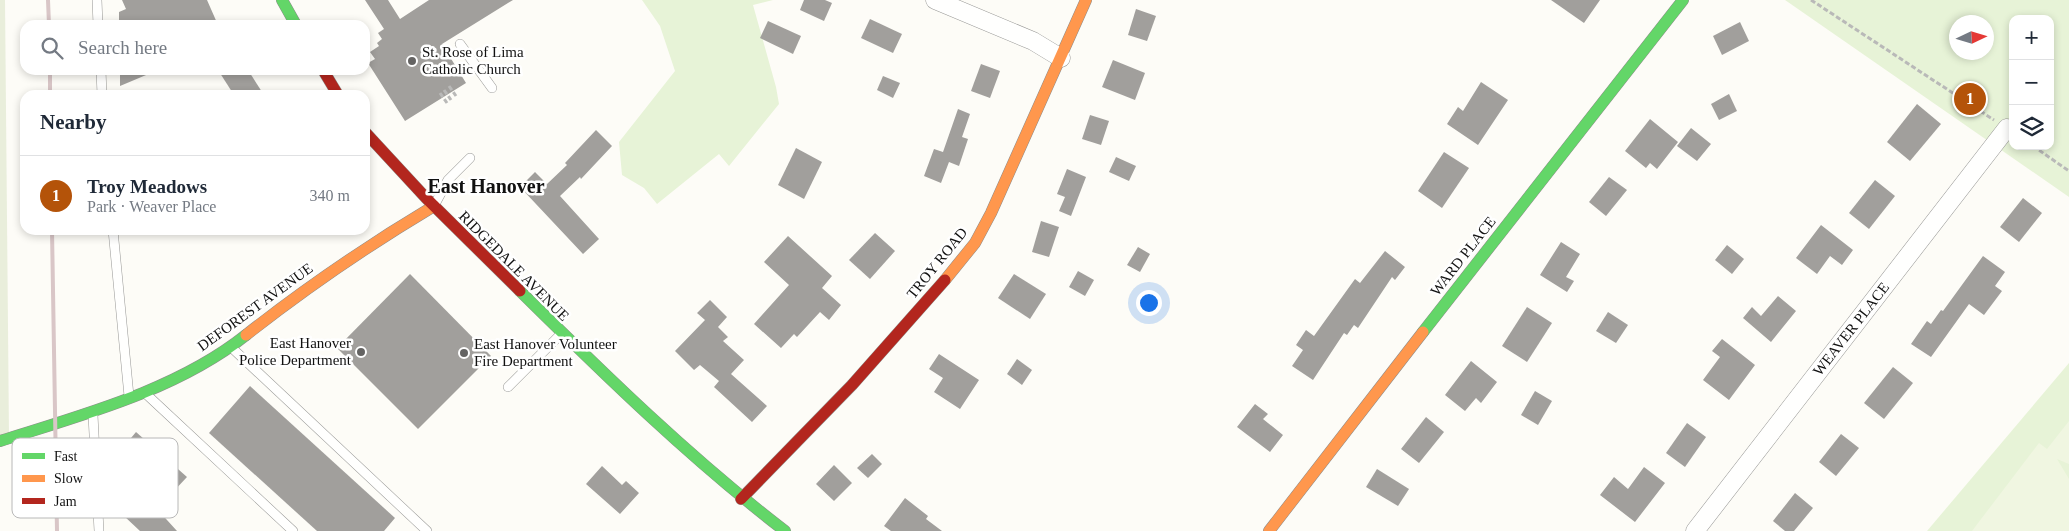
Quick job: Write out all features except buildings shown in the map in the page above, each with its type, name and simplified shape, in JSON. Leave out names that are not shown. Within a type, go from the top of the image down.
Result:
[{"type":"street","points":[[282,0],[293,20]]},
{"type":"street","points":[[936,0],[1033,41],[1061,58]]},
{"type":"street","name":"TROY ROAD","points":[[741,498],[852,385],[959,264],[975,243],[991,213],[1086,0]]},
{"type":"street","name":"WARD PLACE","points":[[1269,531],[1683,0]]},
{"type":"street","points":[[326,75],[335,90]]},
{"type":"street","name":"WEAVER PLACE","points":[[1695,531],[2007,128]]},
{"type":"street","name":"RIDGEDALE AVENUE","points":[[370,137],[434,206],[627,398],[705,469],[785,531]]},
{"type":"street","name":"DEFOREST AVENUE","points":[[0,441],[92,412],[129,398],[199,365],[230,346],[299,293],[373,243],[434,206]]},
{"type":"lane","points":[[97,0],[98,20]]},
{"type":"lane","points":[[460,44],[492,88]]},
{"type":"lane","points":[[101,75],[102,90]]},
{"type":"lane","points":[[434,206],[448,180],[470,158]]},
{"type":"lane","points":[[113,235],[129,398]]},
{"type":"lane","points":[[508,387],[561,334]]},
{"type":"lane","points":[[230,346],[427,531]]},
{"type":"lane","points":[[144,392],[293,531]]},
{"type":"lane","points":[[92,412],[94,438]]},
{"type":"lane","points":[[98,518],[99,531]]},
{"type":"path","points":[[1811,0],[2007,128]]},
{"type":"path","points":[[449,86],[456,96]]},
{"type":"path","points":[[444,90],[451,100]]},
{"type":"path","points":[[440,93],[447,103]]},
{"type":"path","points":[[2039,150],[2069,171]]},
{"type":"green space","points":[[0,0],[5,0],[9,435],[0,438]]},
{"type":"green space","points":[[642,0],[773,0],[753,5],[779,104],[729,166],[719,154],[657,204],[644,188],[622,175],[619,142],[675,71],[660,26]]},
{"type":"green space","points":[[1785,0],[2069,0],[2069,197]]},
{"type":"green space","points":[[2069,363],[2069,531],[1927,531]]},
{"type":"green space","points":[[2069,421],[2069,464],[2057,459],[2069,479],[2069,531],[1972,531],[2039,443],[2047,449]]},
{"type":"railway","points":[[48,0],[49,20]]},
{"type":"railway","points":[[50,75],[50,90]]},
{"type":"railway","points":[[52,235],[55,438]]},
{"type":"railway","points":[[57,518],[57,531]]},
{"type":"traffic: fast","points":[[282,0],[293,20]]},
{"type":"traffic: fast","points":[[1423,332],[1683,0]]},
{"type":"traffic: fast","points":[[520,291],[616,385],[715,475],[785,531]]},
{"type":"traffic: fast","points":[[0,441],[96,411],[159,386],[190,371],[246,335]]},
{"type":"traffic: slow","points":[[945,280],[975,243],[991,213],[1086,0]]},
{"type":"traffic: slow","points":[[246,335],[338,268],[434,206]]},
{"type":"traffic: slow","points":[[1269,531],[1423,332]]},
{"type":"traffic: jam","points":[[326,75],[335,90]]},
{"type":"traffic: jam","points":[[370,137],[426,198],[520,291]]},
{"type":"traffic: jam","points":[[741,499],[852,385],[945,280]]},
{"type":"place","name":"St. Rose of Lima Catholic Church","points":[[412,61]]},
{"type":"place","name":"Troy Meadows","points":[[1970,99]]},
{"type":"place","name":"East Hanover Police Department","points":[[361,352]]},
{"type":"place","name":"East Hanover Volunteer Fire Department","points":[[464,353]]},
{"type":"district","name":"East Hanover","points":[[486,186]]}]
